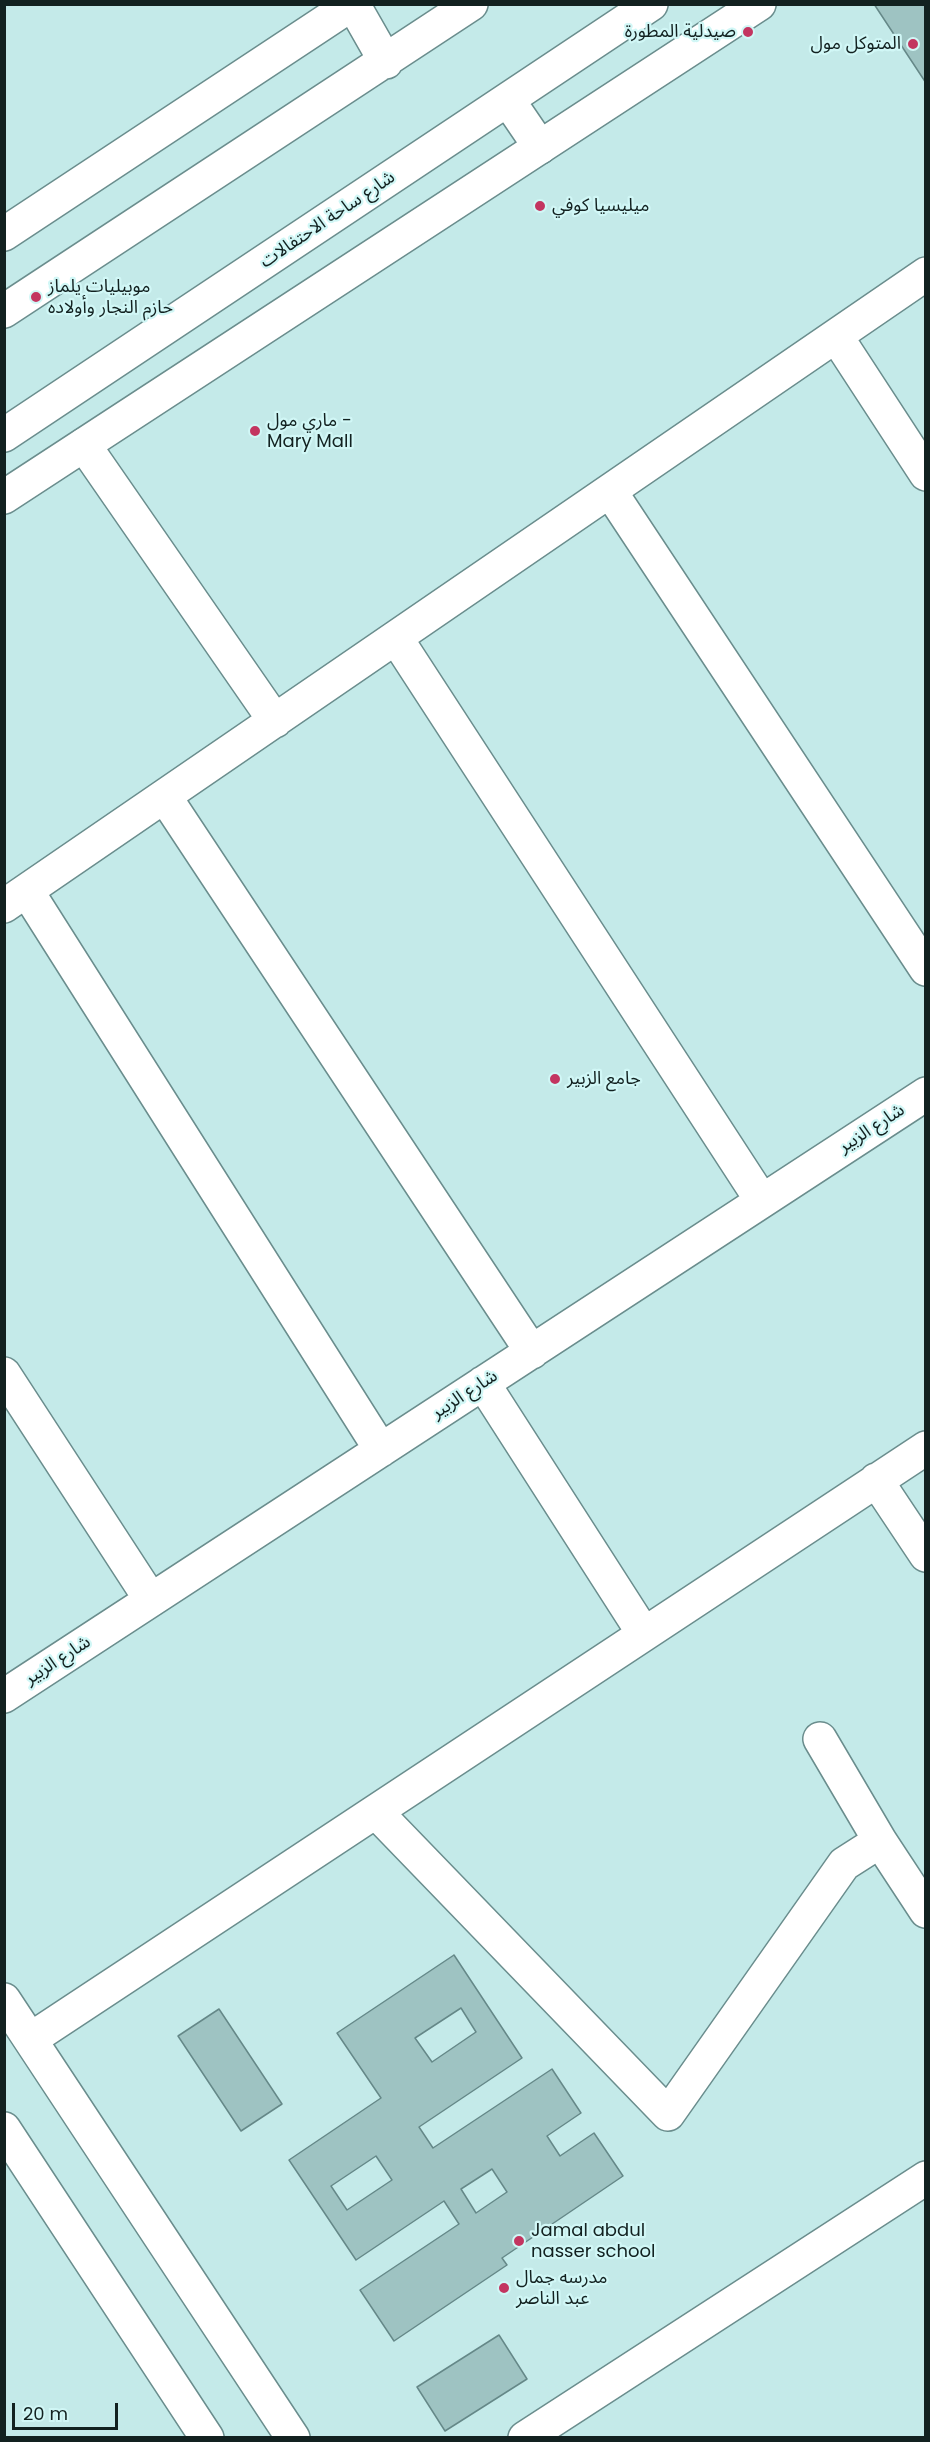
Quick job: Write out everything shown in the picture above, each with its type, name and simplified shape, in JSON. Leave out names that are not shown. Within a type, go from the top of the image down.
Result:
[{"type":"street","points":[[4,234],[352,4],[386,62]]},
{"type":"street","points":[[4,311],[471,4]]},
{"type":"street","name":"شارع ساحة الاحتفالات","points":[[4,435],[651,4]]},
{"type":"street","points":[[4,497],[759,4]]},
{"type":"street","points":[[508,100],[540,147]]},
{"type":"street","points":[[381,1450],[16,899],[926,274]]},
{"type":"street","points":[[836,336],[926,474]]},
{"type":"street","points":[[84,445],[276,721]]},
{"type":"street","points":[[610,491],[926,969]]},
{"type":"street","points":[[396,638],[762,1201]]},
{"type":"street","points":[[165,797],[532,1352]]},
{"type":"street","name":"شارع الزبير","points":[[4,1696],[926,1094]]},
{"type":"street","points":[[4,1374],[151,1600]]},
{"type":"street","points":[[483,1383],[644,1634]]},
{"type":"street","points":[[31,2039],[926,1448]]},
{"type":"street","points":[[876,1480],[926,1555]]},
{"type":"street","points":[[820,1739],[880,1841],[926,1911]]},
{"type":"street","points":[[378,1812],[668,2114],[844,1864],[880,1841]]},
{"type":"street","points":[[4,2000],[293,2438]]},
{"type":"street","points":[[4,2129],[207,2438]]},
{"type":"street","points":[[525,2438],[926,2178]]},
{"type":"building","name":"المتوكل مول","points":[[874,4],[926,4],[926,83]]},
{"type":"building","points":[[454,1955],[522,2058],[419,2127],[433,2148],[552,2069],[581,2113],[547,2136],[560,2156],[594,2133],[623,2176],[502,2258],[507,2265],[394,2341],[360,2290],[459,2224],[444,2201],[356,2260],[289,2160],[381,2098],[337,2033]],"holes":[[[461,2008],[476,2032],[432,2062],[415,2038]],[[376,2156],[392,2180],[347,2210],[331,2186]],[[492,2169],[507,2192],[476,2213],[461,2189]]]},
{"type":"building","points":[[219,2009],[282,2104],[241,2131],[178,2036]]},
{"type":"building","points":[[499,2335],[527,2379],[445,2431],[417,2387]]},
{"type":"place","name":"صيدلية المطورة","points":[[748,32]]},
{"type":"place","name":"المتوكل مول","points":[[913,44]]},
{"type":"place","name":"ميليسيا كوفي","points":[[540,206]]},
{"type":"place","name":"موبيليات يلماز حازم النجار وأولاده","points":[[36,297]]},
{"type":"place","name":"ماري مول - Mary Mall","points":[[255,431]]},
{"type":"place","name":"جامع الزبير","points":[[555,1079]]},
{"type":"place","name":"Jamal abdul nasser school","points":[[519,2241]]},
{"type":"place","name":"مدرسه جمال عبد الناصر","points":[[504,2288]]}]
